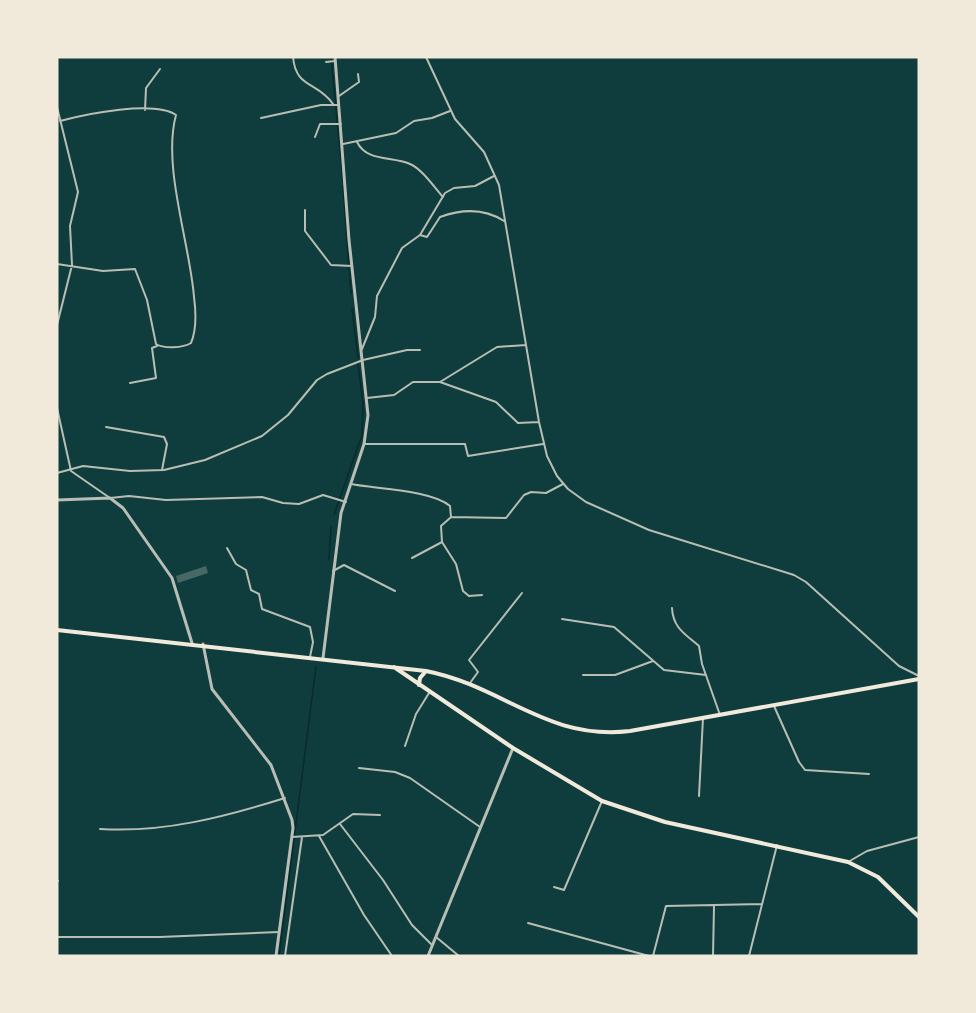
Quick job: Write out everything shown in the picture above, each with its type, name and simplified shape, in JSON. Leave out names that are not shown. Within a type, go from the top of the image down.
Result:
[{"type":"main road","points":[[57,630],[203,644],[426,671],[470,683],[544,720],[588,732],[617,732],[703,718],[919,678]]},
{"type":"main road","points":[[393,667],[419,687],[513,748],[602,801],[657,820],[848,862],[878,877],[919,918]]},
{"type":"main road","points":[[419,687],[419,681],[426,671]]},
{"type":"street","points":[[293,57],[295,74],[301,80],[317,88],[336,105]]},
{"type":"street","points":[[426,57],[450,111],[483,152],[503,201],[504,221],[539,422],[549,462],[564,484],[586,502],[649,530],[794,575],[806,582],[899,666],[919,678]]},
{"type":"street","points":[[323,658],[341,513],[368,425],[341,124],[336,105],[339,96],[335,59],[326,62]]},
{"type":"street","points":[[145,110],[146,88],[160,69]]},
{"type":"street","points":[[339,96],[355,87],[359,82],[358,74]]},
{"type":"street","points":[[261,118],[336,105]]},
{"type":"street","points":[[57,107],[78,192],[70,226],[72,265],[57,325]]},
{"type":"street","points":[[60,121],[97,113],[145,110],[167,110],[176,115],[173,149],[195,301],[194,333],[190,345],[152,348],[156,378],[130,383]]},
{"type":"street","points":[[343,144],[396,133],[405,129],[410,123],[450,111]]},
{"type":"street","points":[[315,137],[320,124],[341,124]]},
{"type":"street","points":[[357,141],[361,151],[368,155],[412,164],[443,197]]},
{"type":"street","points":[[362,349],[375,317],[377,296],[389,277],[393,260],[402,248],[420,235],[443,197],[454,188],[475,186],[482,180],[494,176]]},
{"type":"street","points":[[304,210],[305,231],[318,250],[331,265],[352,266]]},
{"type":"street","points":[[420,235],[427,237],[440,217],[463,211],[492,213],[504,221]]},
{"type":"street","points":[[57,264],[103,271],[131,267],[137,270],[157,346]]},
{"type":"street","points":[[440,382],[497,347],[526,345]]},
{"type":"street","points":[[57,473],[71,471],[82,466],[130,471],[162,470],[205,460],[262,436],[288,415],[317,380],[362,360],[407,350],[420,350]]},
{"type":"street","points":[[367,398],[394,395],[413,382],[440,382],[496,402],[518,423],[539,422]]},
{"type":"street","points":[[57,408],[71,471],[123,508],[172,578],[192,643]]},
{"type":"street","points":[[106,427],[164,437],[166,444],[162,470]]},
{"type":"street","points":[[364,444],[465,444],[468,456],[544,444]]},
{"type":"street","points":[[351,484],[381,487],[434,498],[450,506],[451,517]]},
{"type":"street","points":[[482,595],[469,596],[465,593],[456,564],[442,542],[441,526],[451,517],[489,520],[506,518],[524,495],[531,492],[546,493],[564,484]]},
{"type":"street","points":[[57,500],[110,498],[191,500],[262,497],[283,503],[299,504],[319,495],[345,501]]},
{"type":"street","points":[[412,558],[442,542]]},
{"type":"street","points":[[227,548],[236,564],[246,570],[251,590],[259,594],[262,609],[309,627],[313,642],[310,657]]},
{"type":"street","points":[[333,571],[344,565],[395,591]]},
{"type":"street","points":[[470,683],[478,672],[469,660],[522,593]]},
{"type":"street","points":[[672,608],[673,618],[681,633],[699,645],[706,675],[720,715]]},
{"type":"street","points":[[562,619],[614,627],[664,670],[706,675]]},
{"type":"street","points":[[203,644],[214,693],[272,765],[292,820],[293,838],[276,956]]},
{"type":"street","points":[[584,675],[615,675],[653,660]]},
{"type":"street","points":[[405,746],[416,714],[429,693]]},
{"type":"street","points":[[774,705],[799,762],[806,771],[869,774]]},
{"type":"street","points":[[699,796],[703,718]]},
{"type":"street","points":[[428,956],[513,748]]},
{"type":"street","points":[[359,768],[395,772],[410,778],[480,827]]},
{"type":"street","points":[[100,829],[128,831],[179,826],[223,817],[285,798]]},
{"type":"street","points":[[554,886],[564,890],[602,801]]},
{"type":"street","points":[[293,838],[319,836],[353,814],[380,815]]},
{"type":"street","points":[[340,824],[383,880],[412,925],[432,945]]},
{"type":"street","points":[[319,836],[364,915],[392,956]]},
{"type":"street","points":[[285,956],[300,837]]},
{"type":"street","points":[[848,862],[867,851],[919,837]]},
{"type":"street","points":[[749,956],[777,845]]},
{"type":"street","points":[[528,923],[651,956],[666,906],[762,904]]},
{"type":"street","points":[[713,956],[714,906]]},
{"type":"street","points":[[57,937],[160,937],[279,932]]},
{"type":"street","points":[[436,937],[459,956]]},
{"type":"building","points":[[206,566],[208,573],[178,583],[176,576]]},
{"type":"waterway","points":[[331,57],[343,182]]},
{"type":"waterway","points":[[343,186],[351,294]]},
{"type":"waterway","points":[[352,308],[358,358]]},
{"type":"waterway","points":[[334,515],[362,435],[363,403],[358,364]]},
{"type":"waterway","points":[[329,560],[331,527]]},
{"type":"waterway","points":[[279,956],[316,667]]}]
